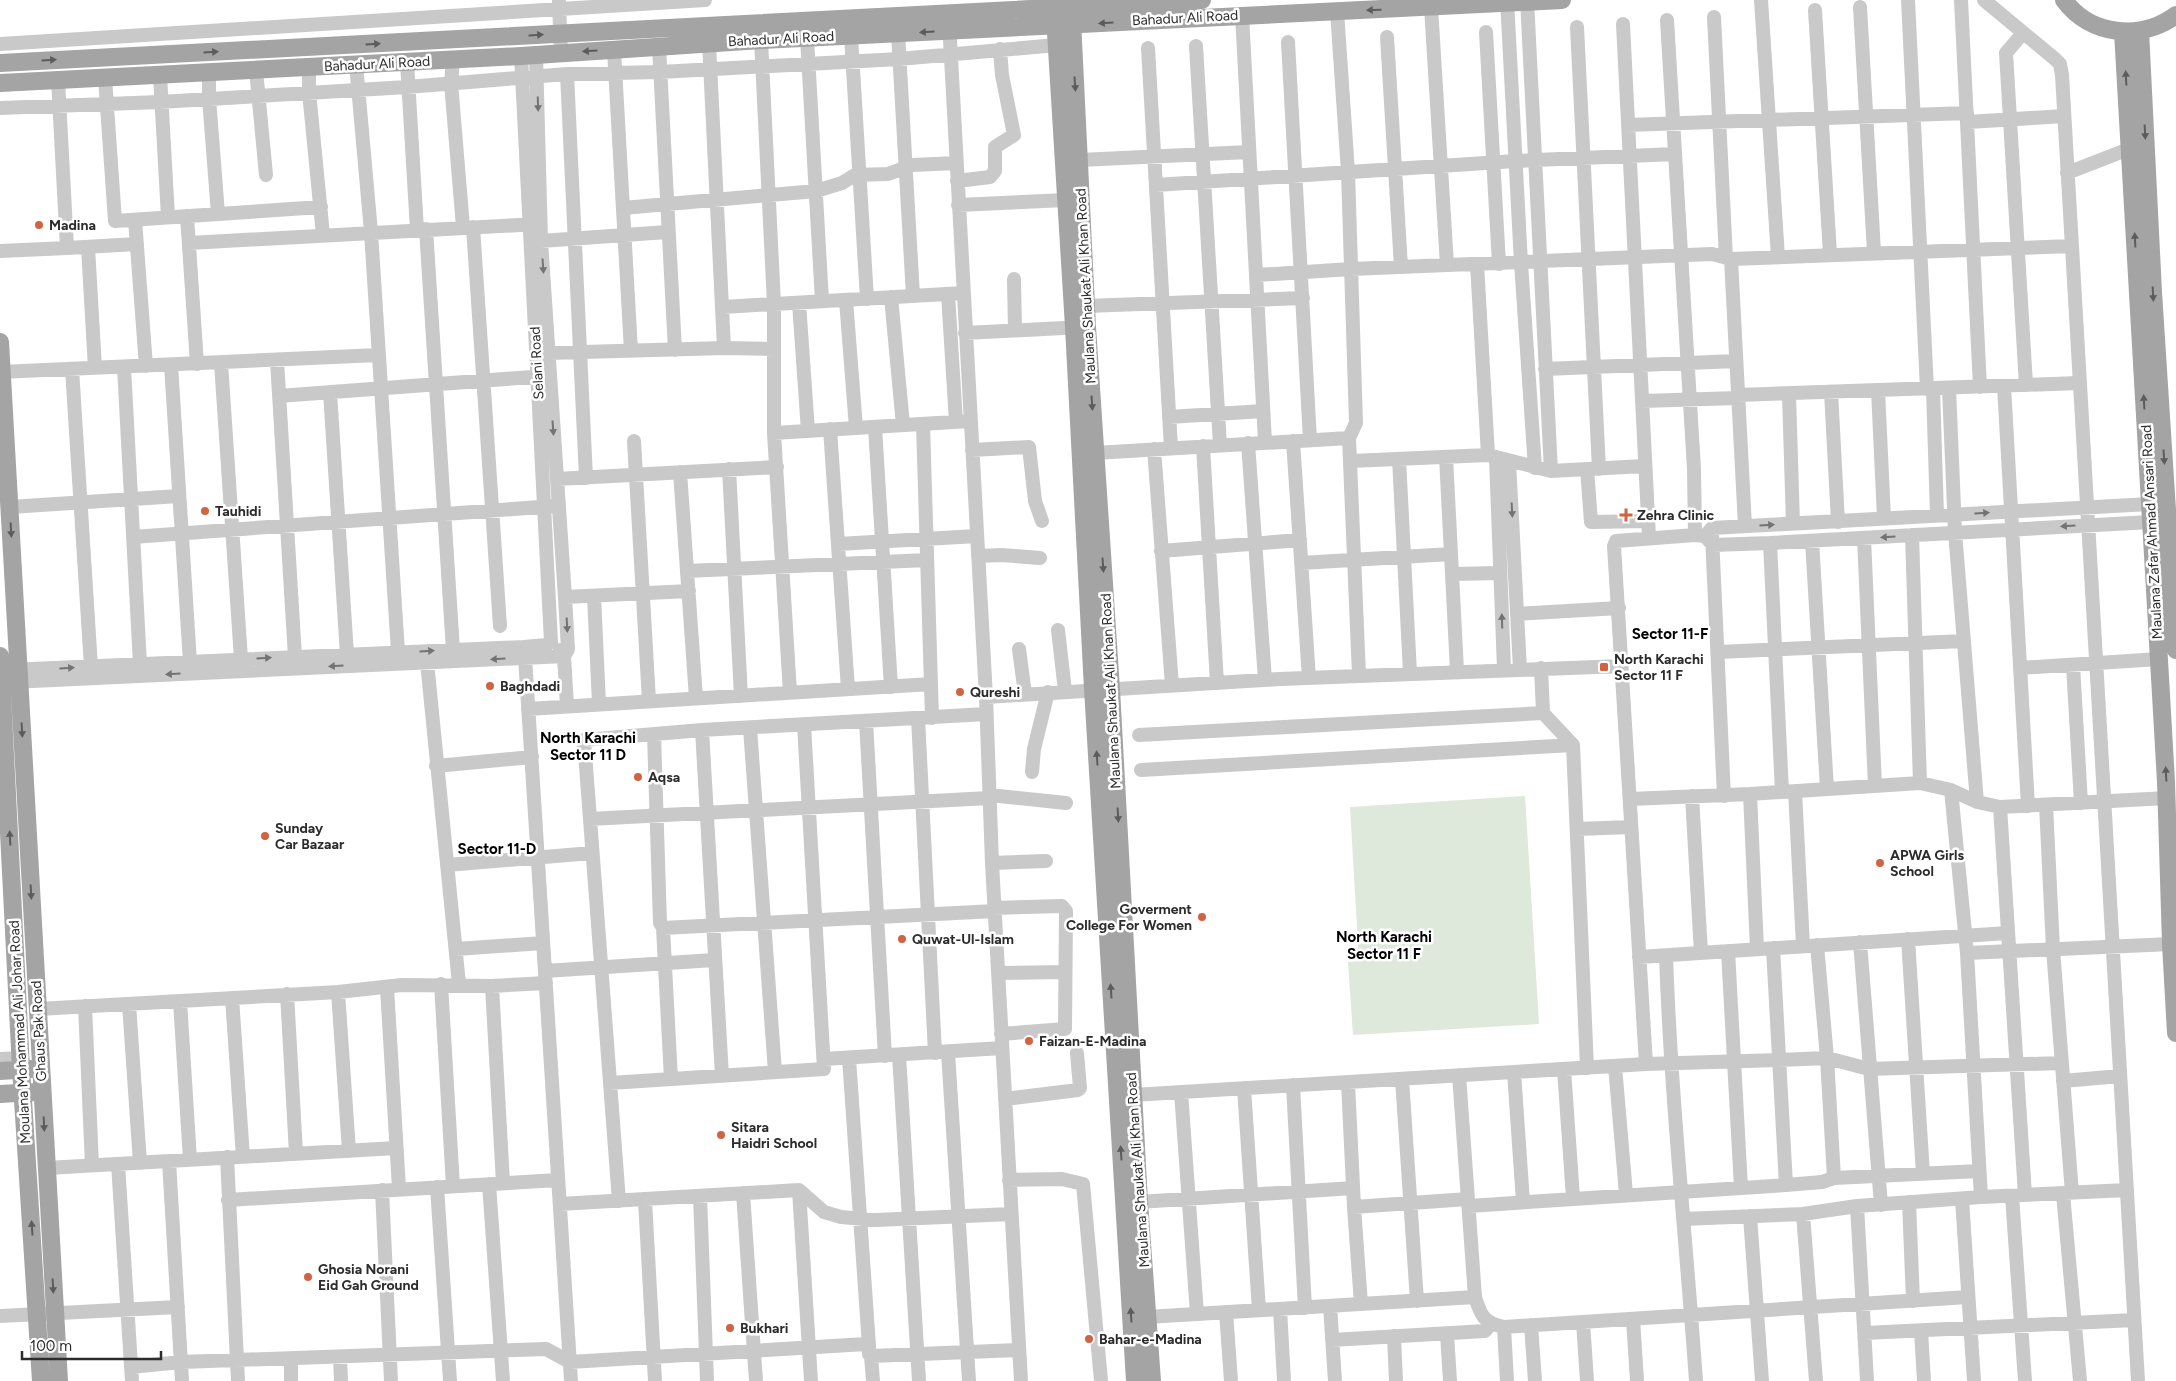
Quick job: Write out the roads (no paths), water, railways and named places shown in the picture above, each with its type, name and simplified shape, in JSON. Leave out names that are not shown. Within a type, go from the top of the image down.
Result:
[{"type":"main road","name":"Bahadur Ali Road","points":[[0,63],[560,34],[949,22],[1202,0]]},
{"type":"main road","name":"Bahadur Ali Road","points":[[0,83],[561,54],[709,43],[898,33],[1034,4],[1063,11],[1242,15],[1562,0]]},
{"type":"main road","points":[[2064,0],[2074,12],[2092,24],[2132,31],[2161,24],[2176,15]]},
{"type":"main road","name":"Maulana Shaukat Ali Khan Road","points":[[1063,11],[1057,45],[1066,200],[1095,453],[1111,689],[1139,1202],[1152,1381]]},
{"type":"main road","name":"Maulana Shaukat Ali Khan Road","points":[[1063,11],[1080,160],[1086,306],[1081,327],[1093,689],[1135,1381]]},
{"type":"main road","name":"Maulana Zafar Ahmad Ansari Road","points":[[2132,31],[2129,149],[2159,659],[2176,1033]]},
{"type":"main road","name":"Maulana Zafar Ahmad Ansari Road","points":[[2132,31],[2153,292],[2176,650]]},
{"type":"main road","points":[[0,342],[19,676]]},
{"type":"main road","name":"Moulana Mohammad Ali Johar Road","points":[[1,670],[6,879],[23,1092],[41,1381]]},
{"type":"main road","name":"Ghaus Pak Road","points":[[19,676],[59,1381]]},
{"type":"main road","points":[[0,1071],[21,1064],[41,1068]]},
{"type":"main road","points":[[0,1094],[42,1091]]},
{"type":"street","points":[[0,44],[559,5],[705,0]]},
{"type":"street","points":[[1761,0],[1778,257]]},
{"type":"street","points":[[1908,0],[1921,250],[1938,515]]},
{"type":"street","points":[[1962,0],[1980,387]]},
{"type":"street","points":[[1984,0],[2060,64],[2138,1381]]},
{"type":"street","points":[[1527,1],[1544,370],[1551,471]]},
{"type":"street","points":[[1507,2],[1521,263],[1535,468]]},
{"type":"street","points":[[559,5],[561,54]]},
{"type":"street","points":[[1431,7],[1447,265]]},
{"type":"street","points":[[1860,7],[1874,252]]},
{"type":"street","points":[[1815,10],[1830,254]]},
{"type":"street","points":[[1337,11],[1348,172],[1356,423],[1349,438],[1359,676]]},
{"type":"street","points":[[1242,15],[1265,442]]},
{"type":"street","points":[[1714,17],[1745,526]]},
{"type":"street","points":[[1667,20],[1690,400],[1718,652],[1724,796]]},
{"type":"street","points":[[949,22],[986,697],[994,910],[1021,1381]]},
{"type":"street","points":[[1623,24],[1649,537]]},
{"type":"street","points":[[1577,27],[1594,368],[1591,522],[1648,521]]},
{"type":"street","points":[[1486,32],[1499,264]]},
{"type":"street","points":[[898,33],[913,296]]},
{"type":"street","points":[[2023,33],[2006,54],[2026,385]]},
{"type":"street","points":[[851,36],[867,299]]},
{"type":"street","points":[[1387,37],[1400,267]]},
{"type":"street","points":[[807,38],[822,301]]},
{"type":"street","points":[[761,40],[767,196],[774,304],[774,433],[790,693]]},
{"type":"street","points":[[1288,42],[1310,440]]},
{"type":"street","points":[[709,43],[724,348]]},
{"type":"street","points":[[0,108],[160,102],[407,87],[522,76],[660,72],[761,65],[900,59],[1000,48],[1057,45]]},
{"type":"street","points":[[1196,46],[1220,445]]},
{"type":"street","points":[[659,47],[667,232],[675,350]]},
{"type":"street","points":[[957,181],[990,177],[994,170],[995,147],[1014,135],[1002,75],[1000,48]]},
{"type":"street","points":[[1148,48],[1170,448]]},
{"type":"street","points":[[614,50],[631,351]]},
{"type":"street","name":"Selani Road","points":[[529,55],[537,76],[536,224],[541,241],[548,353],[543,376],[557,480],[552,506],[565,597],[568,650],[564,656],[567,706]]},
{"type":"street","name":"Selani Road","points":[[529,55],[522,76],[536,224],[543,376],[552,506],[552,642]]},
{"type":"street","points":[[453,60],[451,83],[468,227],[483,381],[500,626]]},
{"type":"street","points":[[407,62],[407,87],[436,384],[453,650]]},
{"type":"street","points":[[356,64],[371,232],[398,652]]},
{"type":"street","points":[[309,67],[309,92],[323,235]]},
{"type":"street","points":[[256,70],[266,175]]},
{"type":"street","points":[[209,72],[209,98],[218,214]]},
{"type":"street","points":[[567,74],[586,478]]},
{"type":"street","points":[[160,75],[160,102],[168,217]]},
{"type":"street","points":[[105,78],[114,221],[321,207]]},
{"type":"street","points":[[58,80],[67,248]]},
{"type":"street","points":[[1628,125],[1914,115],[2010,120],[2064,116]]},
{"type":"street","points":[[2067,173],[2129,149]]},
{"type":"street","points":[[1080,160],[1249,152]]},
{"type":"street","points":[[1156,185],[1252,177],[1515,161],[1675,154]]},
{"type":"street","points":[[623,208],[816,191],[842,183],[859,174],[888,174],[905,167],[956,163]]},
{"type":"street","points":[[958,205],[1066,200]]},
{"type":"street","points":[[187,216],[197,364]]},
{"type":"street","points":[[135,220],[146,366]]},
{"type":"street","points":[[189,242],[536,224]]},
{"type":"street","points":[[541,241],[575,237],[667,232]]},
{"type":"street","points":[[0,252],[137,244]]},
{"type":"street","points":[[1257,276],[1351,269],[1712,254],[1728,258],[1778,257],[1921,250],[2072,246]]},
{"type":"street","points":[[88,247],[95,368]]},
{"type":"street","points":[[1476,264],[1517,614],[1520,668]]},
{"type":"street","points":[[1014,279],[1016,330]]},
{"type":"street","points":[[723,307],[963,293]]},
{"type":"street","points":[[948,294],[956,422]]},
{"type":"street","points":[[892,297],[903,425]]},
{"type":"street","points":[[1086,306],[1303,298]]},
{"type":"street","points":[[846,300],[856,428]]},
{"type":"street","points":[[799,303],[808,431]]},
{"type":"street","points":[[966,333],[1081,327]]},
{"type":"street","points":[[548,353],[774,348]]},
{"type":"street","points":[[1,372],[379,355]]},
{"type":"street","points":[[277,361],[295,657]]},
{"type":"street","points":[[1544,370],[1736,361]]},
{"type":"street","points":[[221,363],[241,660]]},
{"type":"street","points":[[171,365],[190,662]]},
{"type":"street","points":[[124,367],[140,664]]},
{"type":"street","points":[[72,369],[91,666]]},
{"type":"street","points":[[279,396],[543,376]]},
{"type":"street","points":[[1642,401],[2079,383]]},
{"type":"street","points":[[2004,386],[2028,806]]},
{"type":"street","points":[[1949,388],[1955,532],[1977,802]]},
{"type":"street","points":[[1878,390],[1884,518]]},
{"type":"street","points":[[330,392],[347,654]]},
{"type":"street","points":[[1831,392],[1838,522]]},
{"type":"street","points":[[1789,394],[1793,524]]},
{"type":"street","points":[[1169,417],[1263,411]]},
{"type":"street","points":[[774,433],[970,421]]},
{"type":"street","points":[[923,424],[931,684],[925,718],[921,802],[927,916],[958,1217],[969,1381]]},
{"type":"street","points":[[876,427],[891,687]]},
{"type":"street","points":[[830,429],[848,689]]},
{"type":"street","points":[[1095,453],[1154,448],[1349,438]]},
{"type":"street","points":[[634,441],[649,701]]},
{"type":"street","points":[[1293,441],[1309,678]]},
{"type":"street","points":[[1248,443],[1265,680]]},
{"type":"street","points":[[1203,446],[1217,683]]},
{"type":"street","points":[[972,450],[1029,447],[1035,501],[1042,521]]},
{"type":"street","points":[[1154,448],[1172,685]]},
{"type":"street","points":[[1446,457],[1457,671]]},
{"type":"street","points":[[1351,461],[1446,457],[1498,458],[1551,471],[1644,466]]},
{"type":"street","points":[[1498,458],[1504,669]]},
{"type":"street","points":[[1399,459],[1410,673]]},
{"type":"street","points":[[557,480],[777,466]]},
{"type":"street","points":[[729,469],[742,696]]},
{"type":"street","points":[[680,472],[696,698]]},
{"type":"street","points":[[10,507],[179,496]]},
{"type":"street","points":[[1706,536],[1745,526],[2150,504]]},
{"type":"street","points":[[133,537],[552,506]]},
{"type":"street","points":[[1646,1064],[1614,546],[1616,541],[1649,537],[1706,536],[1770,543],[2151,522]]},
{"type":"street","points":[[1912,535],[1920,783]]},
{"type":"street","points":[[838,544],[977,536]]},
{"type":"street","points":[[1864,538],[1875,786]]},
{"type":"street","points":[[1161,551],[1300,540]]},
{"type":"street","points":[[1812,541],[1826,789]]},
{"type":"street","points":[[1770,543],[1775,650],[1789,792],[1827,1058],[1834,1178]]},
{"type":"street","points":[[978,556],[1002,554],[1040,558]]},
{"type":"street","points":[[1301,562],[1451,554]]},
{"type":"street","points":[[687,571],[927,560]]},
{"type":"street","points":[[1452,574],[1500,573]]},
{"type":"street","points":[[565,597],[689,591]]},
{"type":"street","points":[[594,596],[598,704]]},
{"type":"street","points":[[1517,614],[1619,608]]},
{"type":"street","points":[[1058,630],[1065,691]]},
{"type":"street","points":[[1718,652],[1964,641]]},
{"type":"street","points":[[1,670],[19,676],[427,662],[525,652],[552,642],[564,656]]},
{"type":"street","points":[[1019,649],[1025,694]]},
{"type":"street","points":[[19,676],[91,666],[398,652],[453,650],[525,652],[564,656]]},
{"type":"street","points":[[525,652],[571,1381]]},
{"type":"street","points":[[2020,668],[2159,659]]},
{"type":"street","points":[[427,662],[459,984]]},
{"type":"street","points":[[2072,665],[2081,803]]},
{"type":"street","points":[[986,697],[1265,680],[1520,668],[1622,666]]},
{"type":"street","points":[[1541,668],[1543,713],[1574,745],[1587,1068]]},
{"type":"street","points":[[528,709],[931,684]]},
{"type":"street","points":[[1032,772],[1034,750],[1048,692]]},
{"type":"street","points":[[1139,735],[1543,713]]},
{"type":"street","points":[[619,1201],[584,740],[702,730],[986,714]]},
{"type":"street","points":[[866,721],[885,1056]]},
{"type":"street","points":[[610,1083],[824,1069],[804,725]]},
{"type":"street","points":[[750,728],[775,1072]]},
{"type":"street","points":[[702,730],[722,1076]]},
{"type":"street","points":[[654,734],[660,923],[662,928],[671,1079]]},
{"type":"street","points":[[1141,770],[1574,745]]},
{"type":"street","points":[[436,766],[532,757]]},
{"type":"street","points":[[1630,799],[1724,796],[1920,783],[1951,790],[1977,802],[2000,807],[2166,798]]},
{"type":"street","points":[[1951,790],[1967,954],[1981,1197]]},
{"type":"street","points":[[1750,794],[1757,949]]},
{"type":"street","points":[[590,819],[921,802],[989,796],[1066,803]]},
{"type":"street","points":[[1692,796],[1701,954]]},
{"type":"street","points":[[2046,805],[2053,950],[2062,1063],[2075,1323],[2080,1381]]},
{"type":"street","points":[[2000,807],[2016,1065],[2022,1325],[2026,1381]]},
{"type":"street","points":[[1577,829],[1631,827]]},
{"type":"street","points":[[447,865],[592,853]]},
{"type":"street","points":[[992,863],[1046,861]]},
{"type":"street","points":[[662,928],[877,919],[1064,907],[1066,919],[1064,1030],[942,1052],[824,1059]]},
{"type":"street","points":[[1639,958],[2008,933]]},
{"type":"street","points":[[1908,939],[1923,1174]]},
{"type":"street","points":[[1860,942],[1881,1205]]},
{"type":"street","points":[[456,948],[543,943]]},
{"type":"street","points":[[1967,954],[2171,944]]},
{"type":"street","points":[[1773,948],[1786,1185]]},
{"type":"street","points":[[1728,951],[1741,1188]]},
{"type":"street","points":[[1666,956],[1670,1064],[1682,1191],[1696,1381]]},
{"type":"street","points":[[38,1009],[338,992],[402,985],[459,984],[492,986],[601,967],[714,960]]},
{"type":"street","points":[[998,973],[1065,972]]},
{"type":"street","points":[[440,984],[454,1186]]},
{"type":"street","points":[[492,986],[503,1183]]},
{"type":"street","points":[[387,988],[399,1188]]},
{"type":"street","points":[[338,992],[348,1150]]},
{"type":"street","points":[[287,994],[296,1154]]},
{"type":"street","points":[[232,998],[243,1156]]},
{"type":"street","points":[[180,1001],[190,1160]]},
{"type":"street","points":[[129,1004],[140,1162]]},
{"type":"street","points":[[85,1006],[92,1165]]},
{"type":"street","points":[[1005,1099],[1078,1090],[1080,1088],[1077,1053]]},
{"type":"street","points":[[899,1055],[911,1219],[919,1381]]},
{"type":"street","points":[[0,1058],[21,1064]]},
{"type":"street","points":[[849,1058],[873,1381]]},
{"type":"street","points":[[1133,1095],[1646,1064],[1827,1058],[1869,1069],[2062,1063]]},
{"type":"street","points":[[1615,1066],[1626,1194]]},
{"type":"street","points":[[1564,1069],[1573,1198]]},
{"type":"street","points":[[1514,1072],[1523,1202]]},
{"type":"street","points":[[1459,1076],[1475,1297],[1481,1315],[1498,1326],[1507,1381]]},
{"type":"street","points":[[2063,1081],[2120,1076]]},
{"type":"street","points":[[1402,1079],[1417,1301]]},
{"type":"street","points":[[1348,1083],[1361,1304]]},
{"type":"street","points":[[1293,1085],[1305,1308]]},
{"type":"street","points":[[1244,1088],[1259,1310]]},
{"type":"street","points":[[1181,1092],[1197,1314]]},
{"type":"street","points":[[47,1168],[396,1148]]},
{"type":"street","points":[[227,1158],[238,1381]]},
{"type":"street","points":[[169,1161],[182,1381]]},
{"type":"street","points":[[118,1164],[132,1381]]},
{"type":"street","points":[[1354,1207],[1410,1203],[1523,1202],[1786,1185],[1822,1182],[1834,1178],[1980,1171]]},
{"type":"street","points":[[1009,1180],[1062,1179],[1083,1184],[1101,1381]]},
{"type":"street","points":[[228,1200],[399,1188],[558,1180]]},
{"type":"street","points":[[489,1184],[503,1381]]},
{"type":"street","points":[[437,1187],[450,1381]]},
{"type":"street","points":[[1139,1202],[1353,1188]]},
{"type":"street","points":[[382,1190],[391,1381]]},
{"type":"street","points":[[560,1204],[799,1190],[824,1212],[860,1218],[911,1219],[1011,1214]]},
{"type":"street","points":[[799,1190],[811,1381]]},
{"type":"street","points":[[1684,1219],[1803,1214],[1857,1206],[1909,1202],[2127,1190]]},
{"type":"street","points":[[743,1193],[756,1381]]},
{"type":"street","points":[[700,1196],[707,1381]]},
{"type":"street","points":[[1962,1199],[1974,1381]]},
{"type":"street","points":[[645,1200],[655,1381]]},
{"type":"street","points":[[1909,1202],[1913,1301]]},
{"type":"street","points":[[1857,1206],[1867,1381]]},
{"type":"street","points":[[1803,1214],[1816,1381]]},
{"type":"street","points":[[1750,1216],[1762,1381]]},
{"type":"street","points":[[1148,1317],[1475,1297]]},
{"type":"street","points":[[1332,1340],[1485,1331],[1498,1326],[1968,1297]]},
{"type":"street","points":[[1330,1306],[1335,1381]]},
{"type":"street","points":[[0,1316],[178,1307]]},
{"type":"street","points":[[1280,1309],[1284,1381]]},
{"type":"street","points":[[1226,1312],[1230,1381]]},
{"type":"street","points":[[1633,1319],[1637,1381]]},
{"type":"street","points":[[1865,1333],[2134,1320]]},
{"type":"street","points":[[1583,1322],[1586,1381]]},
{"type":"street","points":[[1531,1325],[1535,1381]]},
{"type":"street","points":[[1921,1331],[1924,1381]]},
{"type":"street","points":[[1447,1334],[1450,1381]]},
{"type":"street","points":[[1394,1336],[1396,1381]]},
{"type":"street","points":[[131,1367],[181,1362],[390,1354],[448,1354],[546,1349],[570,1362],[866,1344],[870,1351]]},
{"type":"street","points":[[870,1351],[918,1354],[1019,1350]]},
{"type":"street","points":[[340,1356],[341,1381]]},
{"type":"street","points":[[290,1359],[291,1381]]},
{"type":"place","name":"Madina","points":[[39,225]]},
{"type":"place","name":"Tauhidi","points":[[205,511]]},
{"type":"place","name":"Zehra Clinic","points":[[1626,515]]},
{"type":"place","name":"North Karachi Sector 11 F","points":[[1604,667]]},
{"type":"place","name":"Baghdadi","points":[[490,686]]},
{"type":"place","name":"Qureshi","points":[[960,692]]},
{"type":"place","name":"Aqsa","points":[[638,777]]},
{"type":"place","name":"Sunday Car Bazaar","points":[[265,836]]},
{"type":"place","name":"APWA Girls School","points":[[1880,863]]},
{"type":"place","name":"Goverment College For Women","points":[[1202,917]]},
{"type":"place","name":"Quwat-Ul-Islam","points":[[902,939]]},
{"type":"place","name":"Faizan-E-Madina","points":[[1029,1041]]},
{"type":"place","name":"Sitara Haidri School","points":[[721,1135]]},
{"type":"place","name":"Ghosia Norani Eid Gah Ground","points":[[308,1277]]},
{"type":"place","name":"Bukhari","points":[[730,1328]]},
{"type":"place","name":"Bahar-e-Madina","points":[[1089,1339]]},
{"type":"district","name":"Sector 11-F","points":[[1670,634]]},
{"type":"district","name":"North Karachi Sector 11 D","points":[[588,746]]},
{"type":"district","name":"Sector 11-D","points":[[497,849]]},
{"type":"district","name":"North Karachi Sector 11 F","points":[[1384,946]]}]
